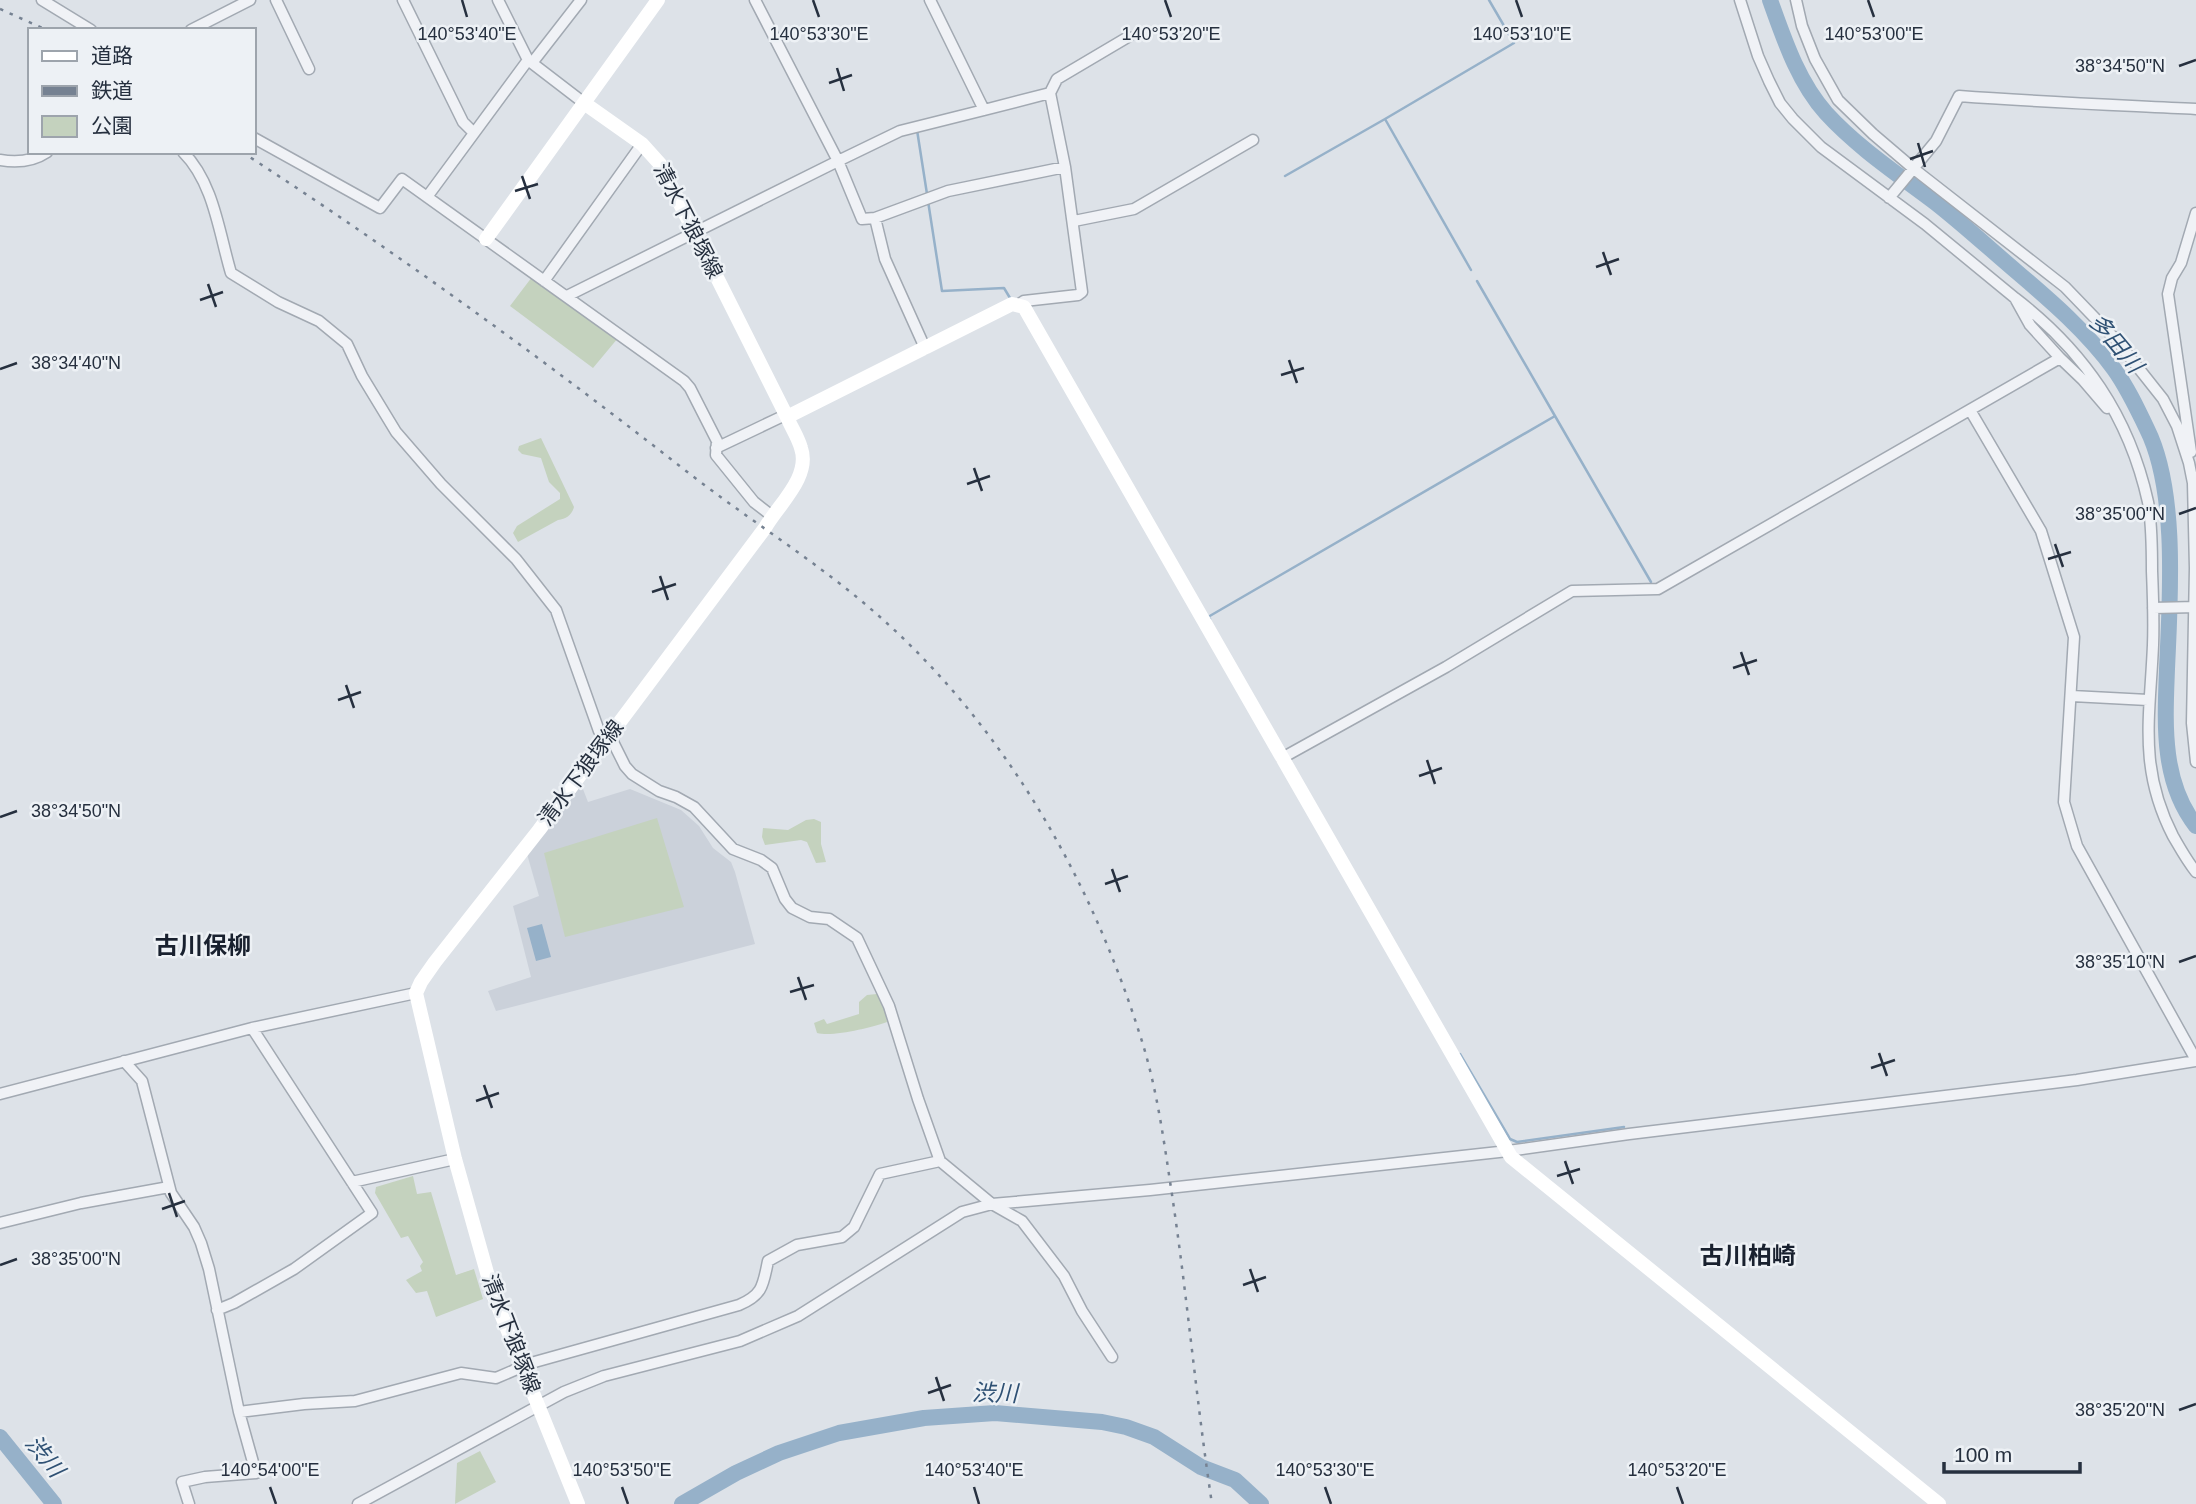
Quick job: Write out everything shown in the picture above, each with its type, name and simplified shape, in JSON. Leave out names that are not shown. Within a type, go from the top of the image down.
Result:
[{"type":"main road","points":[[486,239],[658,0]]},
{"type":"main road","name":"清水下狼塚線","points":[[579,1504],[494,1294],[455,1159],[416,993],[435,962],[539,830],[797,482],[803,465],[802,449],[660,163],[642,144],[584,103]]},
{"type":"main road","points":[[786,417],[1012,304],[1024,307],[1508,1151],[1521,1166],[1939,1504]]},
{"type":"street","points":[[42,0],[88,28]]},
{"type":"street","points":[[198,28],[250,0]]},
{"type":"street","points":[[276,0],[309,69]]},
{"type":"street","points":[[403,0],[463,122],[474,133]]},
{"type":"street","points":[[498,0],[530,62],[584,103]]},
{"type":"street","points":[[427,197],[474,133],[581,0]]},
{"type":"street","points":[[755,0],[838,161],[862,219],[875,218],[948,191],[1065,167]]},
{"type":"street","points":[[930,0],[984,110]]},
{"type":"street","points":[[1740,0],[1758,55],[1780,103],[1821,147],[1890,196],[2034,313],[2079,356],[2095,378],[2119,422],[2141,475],[2148,505],[2156,608],[2148,699],[2148,760],[2156,797],[2182,851],[2196,872]]},
{"type":"street","points":[[1796,0],[1802,26],[1815,59],[1838,100],[1914,170],[2065,286],[2118,341],[2163,399],[2177,426],[2189,463],[2194,506],[2192,723],[2196,762]]},
{"type":"street","points":[[1018,305],[1024,301],[1078,295],[1082,292],[1074,221],[1050,93],[1057,79],[1128,37]]},
{"type":"street","points":[[567,296],[900,131],[1050,93]]},
{"type":"street","points":[[1890,196],[1914,170],[1943,131],[1959,96],[2063,104],[2095,103],[2196,109]]},
{"type":"street","points":[[256,139],[380,208],[402,179],[567,296],[690,388],[717,440],[716,455],[754,502],[772,516]]},
{"type":"street","points":[[1074,221],[1134,209],[1253,140]]},
{"type":"street","points":[[544,281],[642,144]]},
{"type":"street","points":[[0,160],[22,161],[36,159],[44,154]]},
{"type":"street","points":[[185,154],[195,167],[214,210],[231,273],[278,302],[319,321],[346,344],[396,432],[441,484],[516,559],[551,600],[599,731],[605,741],[613,741],[625,766],[646,784],[694,807],[733,849],[761,860],[772,868],[785,899],[792,908],[810,917],[830,919],[857,938],[889,1006],[940,1161],[992,1204],[1021,1221],[1064,1276],[1082,1311],[1112,1357]]},
{"type":"street","points":[[2189,463],[2191,452],[2168,294],[2196,214]]},
{"type":"street","points":[[875,218],[885,259],[925,348]]},
{"type":"street","points":[[2015,298],[2030,326],[2083,380],[2119,422]]},
{"type":"street","points":[[1282,758],[1447,667],[1572,591],[1658,589],[2060,358]]},
{"type":"street","points":[[358,1504],[538,1405],[604,1376],[769,1330],[798,1316],[962,1212],[992,1204],[1150,1190],[1508,1151],[2077,1080],[2196,1060],[2071,832],[2064,802],[2074,637],[2041,531],[1970,410]]},
{"type":"street","points":[[716,448],[786,417]]},
{"type":"street","points":[[2156,608],[2193,607]]},
{"type":"street","points":[[2072,696],[2148,699]]},
{"type":"street","points":[[0,1094],[252,1028],[416,993]]},
{"type":"street","points":[[217,1310],[295,1269],[372,1213],[252,1028]]},
{"type":"street","points":[[124,1061],[142,1082],[171,1193],[194,1227],[201,1243],[239,1412],[256,1473],[205,1477],[182,1482],[189,1504]]},
{"type":"street","points":[[352,1182],[455,1159]]},
{"type":"street","points":[[239,1412],[355,1401],[461,1373],[496,1378],[525,1368],[531,1363],[684,1322],[754,1298],[764,1284],[768,1261],[797,1245],[842,1237],[854,1227],[880,1174],[940,1161]]},
{"type":"street","points":[[0,1223],[169,1186]]},
{"type":"shaded area","points":[[581,784],[588,802],[630,789],[681,810],[699,826],[713,848],[731,862],[755,944],[496,1011],[488,991],[531,977],[513,906],[539,896],[527,854]]},
{"type":"green space","points":[[532,277],[618,338],[593,368],[510,306]]},
{"type":"green space","points":[[541,438],[574,507],[566,518],[518,542],[513,533],[517,526],[560,499],[560,493],[549,482],[541,458],[522,454],[518,450],[519,446]]},
{"type":"green space","points":[[657,818],[684,907],[565,937],[544,853]]},
{"type":"green space","points":[[806,820],[821,822],[821,844],[826,862],[816,863],[807,842],[801,840],[765,845],[763,828],[788,830]]},
{"type":"green space","points":[[877,994],[885,1007],[887,1022],[842,1033],[817,1033],[814,1023],[824,1019],[827,1024],[859,1014],[859,1002],[867,995]]},
{"type":"green space","points":[[413,1176],[417,1194],[431,1192],[456,1275],[474,1269],[483,1299],[436,1317],[427,1291],[416,1293],[406,1280],[422,1271],[420,1266],[423,1262],[408,1236],[401,1238],[375,1193],[376,1187]]},
{"type":"green space","points":[[480,1451],[496,1482],[455,1504],[457,1463]]},
{"type":"water","points":[[542,924],[551,957],[536,961],[527,928]]},
{"type":"waterway","points":[[1471,270],[1385,119],[1514,43],[1489,0]]},
{"type":"waterway","name":"多田川","points":[[1770,0],[1800,74],[1826,113],[1865,149],[1957,220],[2043,294],[2092,342],[2114,369],[2136,406],[2157,454],[2168,514],[2168,751],[2176,790],[2196,826]]},
{"type":"waterway","points":[[1285,176],[1385,119]]},
{"type":"waterway","points":[[917,130],[927,194]]},
{"type":"waterway","points":[[928,201],[942,291],[1004,288],[1010,298]]},
{"type":"waterway","points":[[1210,619],[1208,617],[1555,416],[1477,281]]},
{"type":"waterway","points":[[1555,416],[1651,582]]},
{"type":"waterway","points":[[1460,1054],[1510,1139],[1517,1142],[1624,1127]]},
{"type":"waterway","name":"渋川","points":[[682,1504],[736,1473],[779,1453],[839,1433],[924,1418],[995,1413],[1102,1422],[1126,1427],[1154,1437],[1201,1467],[1235,1480],[1261,1504]]},
{"type":"waterway","name":"渋川","points":[[0,1437],[54,1504]]},
{"type":"railway","points":[[0,9],[43,28]]},
{"type":"railway","points":[[245,154],[465,305],[859,599],[908,643],[952,690],[993,741],[1030,795],[1063,851],[1092,910],[1117,970],[1145,1051],[1171,1188],[1212,1504]]},
{"type":"district","name":"古川保柳","points":[[203,946]]},
{"type":"district","name":"古川柏崎","points":[[1748,1256]]}]
